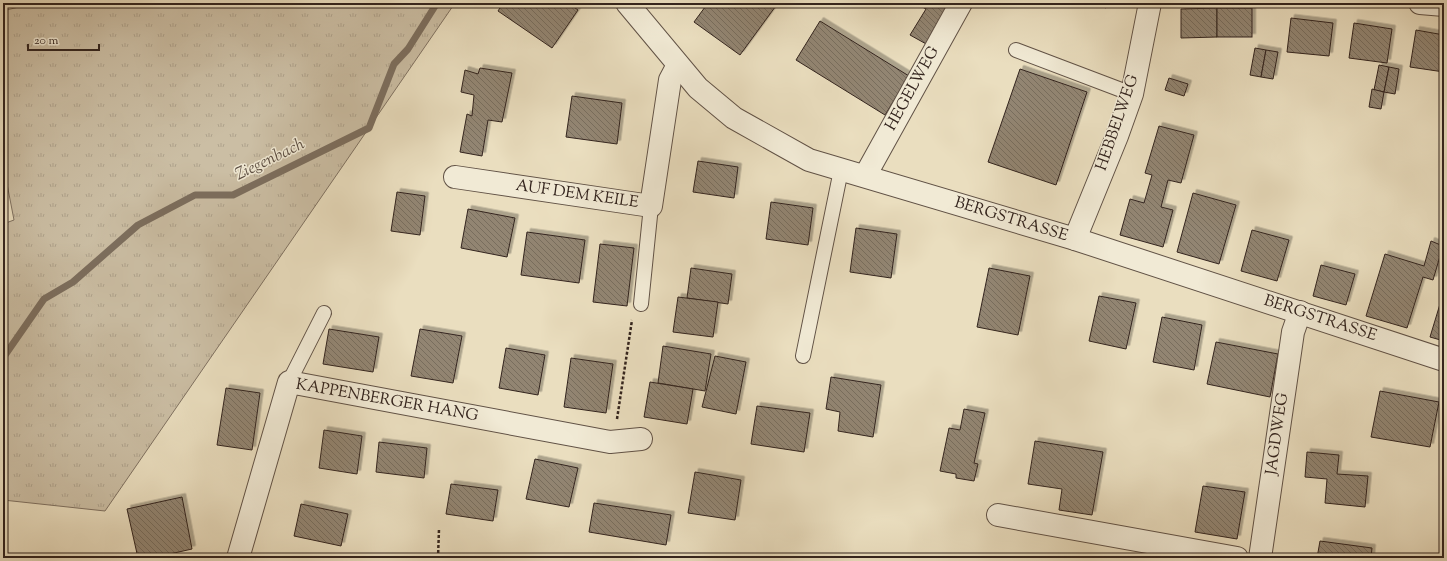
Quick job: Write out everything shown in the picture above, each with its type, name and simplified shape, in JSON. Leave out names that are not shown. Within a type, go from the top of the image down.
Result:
[{"type":"street","name":"BERGSTRASSE","points":[[627,3],[698,88],[734,118],[809,160],[1075,239],[1444,360]]},
{"type":"street","name":"HEGELWEG","points":[[865,176],[961,3]]},
{"type":"street","name":"HEBBELWEG","points":[[1075,239],[1117,136],[1132,94],[1150,3]]},
{"type":"street","points":[[1420,3],[1444,5]]},
{"type":"street","name":"AUF DEM KEILE","points":[[455,177],[651,206],[670,80],[678,65]]},
{"type":"street","name":"JAGDWEG","points":[[1260,558],[1293,332],[1300,312]]},
{"type":"street","name":"KAPPENBERGER HANG","points":[[238,558],[289,382],[610,442],[641,439]]},
{"type":"street","points":[[998,515],[1238,558]]},
{"type":"lane","points":[[1016,50],[1132,94]]},
{"type":"lane","points":[[803,356],[841,170]]},
{"type":"lane","points":[[641,304],[651,206]]},
{"type":"lane","points":[[289,382],[324,313]]},
{"type":"path","points":[[610,442],[618,416],[632,331],[631,322],[641,304]]},
{"type":"path","points":[[438,558],[439,529]]},
{"type":"green space","points":[[34,3],[455,3],[105,511],[3,500],[3,224],[14,220],[3,163],[3,11]]},
{"type":"building","points":[[503,3],[568,3],[578,10],[552,48],[498,11]]},
{"type":"building","points":[[708,3],[778,3],[740,55],[694,22]]},
{"type":"building","points":[[915,3],[954,3],[928,45],[910,35],[926,9]]},
{"type":"building","points":[[1097,3],[1108,3],[1106,8]]},
{"type":"building","points":[[1217,8],[1217,37],[1181,38],[1181,9]]},
{"type":"building","points":[[1217,8],[1252,8],[1252,37],[1217,37]]},
{"type":"building","points":[[1291,18],[1333,23],[1329,56],[1287,52]]},
{"type":"building","points":[[820,21],[909,76],[885,115],[796,60]]},
{"type":"building","points":[[1354,23],[1392,29],[1387,63],[1349,58]]},
{"type":"building","points":[[1416,30],[1444,35],[1444,72],[1410,67]]},
{"type":"building","points":[[1255,48],[1266,50],[1261,77],[1250,75]]},
{"type":"building","points":[[1266,50],[1278,52],[1273,79],[1261,77]]},
{"type":"building","points":[[1379,65],[1389,67],[1384,92],[1374,90]]},
{"type":"building","points":[[1389,67],[1399,69],[1395,94],[1384,92]]},
{"type":"building","points":[[480,68],[512,73],[502,122],[488,120],[482,156],[460,152],[467,114],[472,116],[474,95],[461,92],[465,70],[478,74]]},
{"type":"building","points":[[1020,69],[1087,92],[1056,185],[988,162]]},
{"type":"building","points":[[1169,78],[1188,84],[1184,96],[1165,90]]},
{"type":"building","points":[[1372,89],[1384,92],[1381,109],[1369,107]]},
{"type":"building","points":[[572,96],[622,103],[617,144],[566,137]]},
{"type":"building","points":[[1159,126],[1194,135],[1181,183],[1168,180],[1161,207],[1173,210],[1163,247],[1120,235],[1130,199],[1144,203],[1152,175],[1145,173]]},
{"type":"building","points":[[698,161],[738,167],[734,198],[693,192]]},
{"type":"building","points":[[397,192],[425,196],[420,235],[391,231]]},
{"type":"building","points":[[1193,193],[1236,205],[1219,264],[1177,252]]},
{"type":"building","points":[[771,202],[813,208],[808,245],[766,239]]},
{"type":"building","points":[[468,209],[515,218],[507,257],[461,248]]},
{"type":"building","points":[[856,228],[897,234],[891,278],[850,272]]},
{"type":"building","points":[[1252,230],[1289,240],[1277,281],[1241,271]]},
{"type":"building","points":[[527,232],[585,240],[579,283],[521,275]]},
{"type":"building","points":[[1431,241],[1443,246],[1433,280],[1423,277],[1407,328],[1366,316],[1385,254],[1424,266]]},
{"type":"building","points":[[600,244],[634,248],[627,306],[593,302]]},
{"type":"building","points":[[1321,265],[1355,274],[1346,305],[1313,296]]},
{"type":"building","points":[[691,268],[732,274],[728,304],[687,298]]},
{"type":"building","points":[[989,268],[1030,276],[1018,335],[977,327]]},
{"type":"building","points":[[1099,296],[1136,303],[1126,349],[1089,341]]},
{"type":"building","points":[[678,297],[718,302],[713,337],[673,332]]},
{"type":"building","points":[[1440,304],[1444,305],[1444,341],[1430,337]]},
{"type":"building","points":[[1162,317],[1202,325],[1194,370],[1153,362]]},
{"type":"building","points":[[329,329],[379,337],[373,372],[323,364]]},
{"type":"building","points":[[420,329],[462,336],[453,383],[411,376]]},
{"type":"building","points":[[1216,342],[1278,354],[1270,397],[1207,384]]},
{"type":"building","points":[[663,346],[711,354],[705,391],[658,383]]},
{"type":"building","points":[[506,348],[545,355],[538,395],[499,388]]},
{"type":"building","points":[[715,356],[746,362],[736,414],[702,407]]},
{"type":"building","points":[[571,358],[613,364],[606,413],[564,407]]},
{"type":"building","points":[[831,377],[881,385],[873,437],[838,431],[840,412],[826,409]]},
{"type":"building","points":[[650,382],[693,389],[687,424],[644,417]]},
{"type":"building","points":[[226,388],[260,393],[252,450],[217,445]]},
{"type":"building","points":[[1380,391],[1439,402],[1430,447],[1371,437]]},
{"type":"building","points":[[757,406],[810,413],[804,452],[751,444]]},
{"type":"building","points":[[964,409],[985,413],[974,463],[978,464],[974,481],[956,478],[956,474],[940,471],[949,428],[960,430]]},
{"type":"building","points":[[324,430],[362,436],[357,474],[319,468]]},
{"type":"building","points":[[1035,441],[1103,452],[1092,515],[1059,510],[1062,489],[1028,484]]},
{"type":"building","points":[[379,442],[427,448],[424,478],[376,472]]},
{"type":"building","points":[[1307,452],[1339,455],[1337,474],[1368,476],[1365,507],[1325,503],[1327,479],[1305,477]]},
{"type":"building","points":[[535,459],[578,468],[569,507],[526,499]]},
{"type":"building","points":[[695,472],[741,480],[735,520],[688,513]]},
{"type":"building","points":[[451,484],[498,490],[493,521],[446,514]]},
{"type":"building","points":[[1203,486],[1245,492],[1237,539],[1195,532]]},
{"type":"building","points":[[182,497],[192,549],[152,558],[138,558],[127,509]]},
{"type":"building","points":[[594,503],[671,515],[666,545],[589,532]]},
{"type":"building","points":[[301,504],[348,514],[341,546],[294,536]]},
{"type":"building","points":[[1320,541],[1372,548],[1371,558],[1317,558]]},
{"type":"waterway","name":"Ziegenbach","points":[[3,358],[44,299],[73,282],[138,225],[195,195],[233,195],[369,128],[394,64],[408,49],[437,3]]}]
